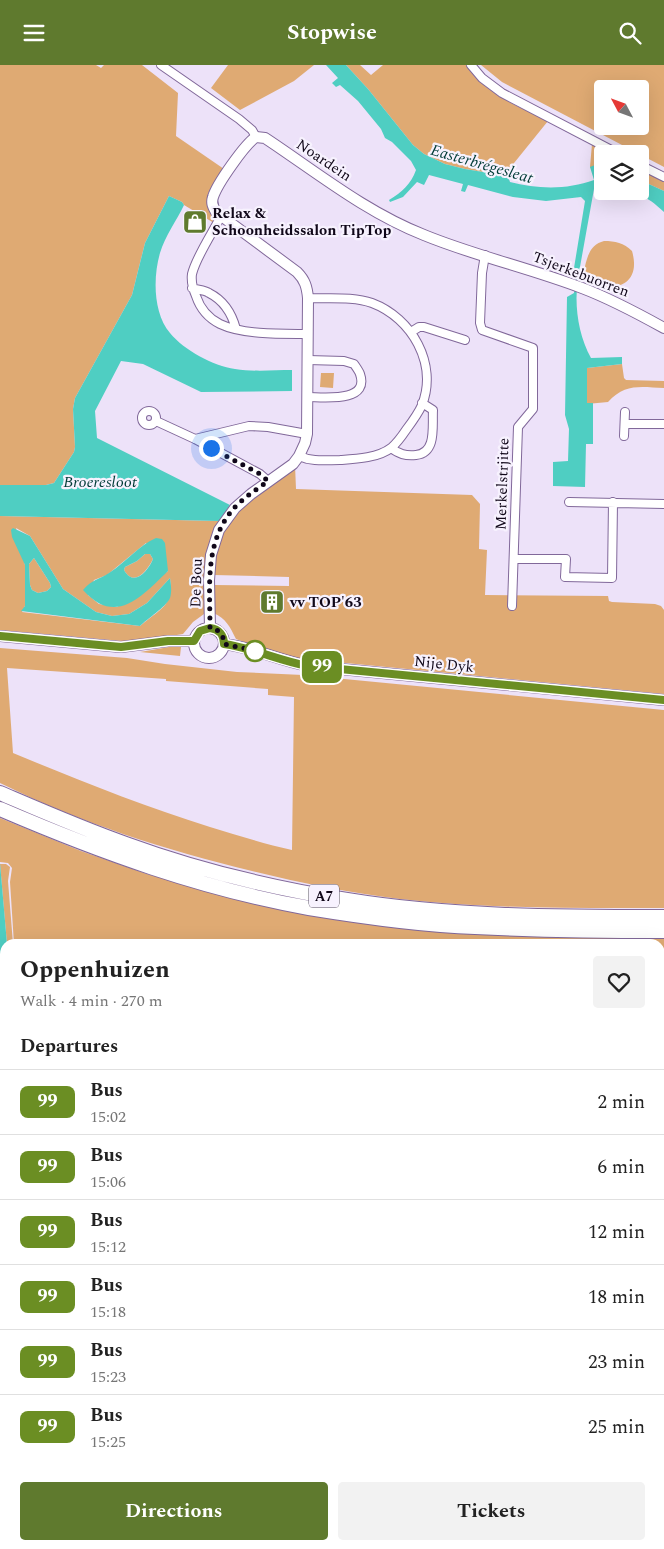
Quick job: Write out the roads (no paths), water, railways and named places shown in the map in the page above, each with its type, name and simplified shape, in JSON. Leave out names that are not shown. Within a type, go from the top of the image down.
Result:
[{"type":"highway","name":"A7","points":[[0,793],[128,845],[223,873],[329,897],[441,911],[508,915],[664,917]]},
{"type":"highway","name":"A7","points":[[0,809],[67,838],[139,864],[214,887],[308,907],[401,921],[473,927],[664,931]]},
{"type":"street","name":"Noardein","points":[[161,65],[240,119],[252,130],[256,137],[264,138],[271,142],[366,206],[430,237],[485,255]]},
{"type":"street","points":[[471,65],[482,77],[502,93],[601,145]]},
{"type":"street","points":[[256,137],[242,150],[216,190],[212,204],[216,212],[222,216],[202,250],[192,274],[192,288],[200,307],[208,316],[220,324],[260,333],[307,335]]},
{"type":"street","points":[[649,170],[664,177]]},
{"type":"street","name":"De Bou","points":[[210,628],[209,581],[211,555],[216,538],[235,508],[268,481],[293,464],[299,456],[308,434],[308,289],[297,272],[222,216]]},
{"type":"street","name":"Tsjerkebuorren","points":[[485,255],[583,288],[627,307],[664,328]]},
{"type":"street","name":"Merkelstrjitte","points":[[485,255],[482,273],[480,323],[482,330],[533,348],[533,409],[518,427],[512,607]]},
{"type":"street","points":[[192,288],[209,293],[228,309],[236,329]]},
{"type":"street","points":[[299,456],[314,461],[362,459],[390,448],[415,418],[422,403],[426,384],[426,367],[416,338],[395,316],[381,307],[358,300],[308,298]]},
{"type":"street","points":[[411,332],[419,327],[424,327],[465,340]]},
{"type":"street","points":[[308,361],[344,361],[354,364],[361,375],[361,385],[354,393],[344,397],[308,397]]},
{"type":"street","points":[[390,448],[399,455],[408,456],[422,455],[429,450],[433,410],[422,403]]},
{"type":"street","points":[[624,436],[625,412]]},
{"type":"street","points":[[156,421],[195,439],[260,474],[268,481]]},
{"type":"street","points":[[625,424],[664,424]]},
{"type":"street","points":[[195,439],[249,426],[268,427],[308,434]]},
{"type":"street","points":[[569,502],[664,504]]},
{"type":"street","points":[[514,559],[566,559],[565,577],[612,578],[613,502]]},
{"type":"street","points":[[210,628],[220,632],[224,644],[220,654],[208,658],[203,657],[197,652],[194,641],[200,631],[210,628]]},
{"type":"street","points":[[0,636],[121,647],[168,641],[194,641]]},
{"type":"street","name":"Nije Dyk","points":[[224,644],[261,652],[291,663],[308,666],[664,700]]},
{"type":"water","points":[[326,65],[346,65],[413,145],[424,154],[445,164],[495,174],[507,173],[510,182],[531,186],[563,187],[594,180],[578,278],[578,319],[583,339],[591,358],[622,357],[622,364],[587,368],[587,403],[593,403],[593,444],[586,444],[585,487],[553,486],[553,462],[568,461],[569,429],[565,415],[567,297],[574,293],[576,277],[573,274],[585,201],[581,197],[546,201],[513,197],[468,185],[465,192],[461,191],[463,184],[429,175],[424,185],[417,182],[403,197],[390,202],[389,200],[409,184],[416,170],[411,161],[392,142],[385,138],[381,129],[358,101],[340,85],[336,87],[332,83],[338,78]]},
{"type":"water","points":[[594,165],[594,180],[590,167]]},
{"type":"water","points":[[649,184],[664,191],[664,212],[648,200]]},
{"type":"water","name":"Broeresloot","points":[[169,196],[182,202],[184,205],[165,240],[156,273],[156,295],[164,325],[176,339],[191,351],[218,365],[242,370],[292,370],[292,391],[201,392],[143,364],[121,361],[95,411],[97,438],[230,505],[219,521],[0,516],[0,485],[46,485],[54,483],[74,452],[73,409],[75,398],[132,295],[145,243]]},
{"type":"water","points":[[13,528],[30,536],[63,589],[96,612],[112,616],[129,614],[147,603],[170,578],[170,598],[161,609],[140,626],[21,611],[25,606],[25,565],[12,537],[11,530]],"holes":[[[34,558],[51,587],[47,591],[38,593],[32,590],[29,564]]]},
{"type":"water","points":[[156,538],[162,539],[165,543],[168,571],[138,598],[118,607],[107,606],[95,601],[83,590],[86,586],[115,569]],"holes":[[[145,554],[150,554],[153,559],[140,576],[132,578],[124,570],[125,567],[137,561]]]},
{"type":"water","points":[[0,863],[7,939],[0,939]]},
{"type":"place","name":"Relax & Schoonheidssalon TipTop","points":[[195,222]]},
{"type":"place","name":"vv TOP'63","points":[[272,602]]},
{"type":"water label","name":"Easterbrégesleat","points":[[482,163]]}]
